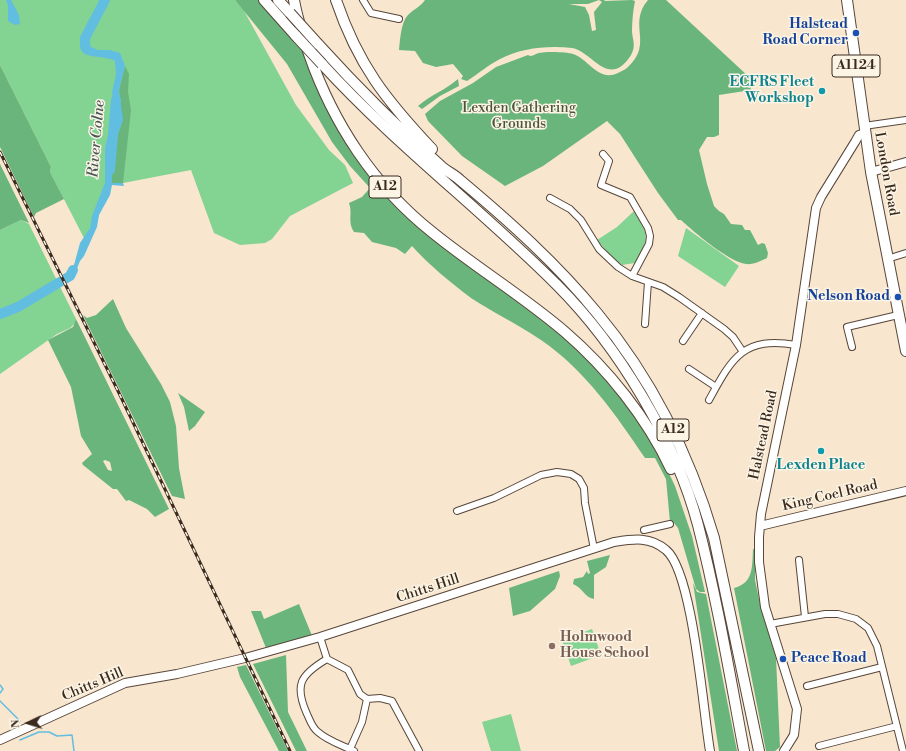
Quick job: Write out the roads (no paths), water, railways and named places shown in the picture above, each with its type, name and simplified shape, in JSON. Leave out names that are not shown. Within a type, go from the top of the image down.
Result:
[{"type":"main road","name":"A12","points":[[264,0],[346,90],[403,145],[490,222],[558,286],[586,318],[619,361],[662,435],[688,495],[698,524],[744,751]]},
{"type":"main road","name":"A12","points":[[278,0],[357,86],[386,115],[444,168],[459,179]]},
{"type":"main road","name":"A12","points":[[294,0],[307,47],[322,90],[339,123],[364,160],[388,190],[416,219],[566,332],[607,375],[638,414],[667,462],[703,548]]},
{"type":"main road","name":"A12","points":[[336,0],[358,52],[379,88],[398,113],[459,179],[540,252],[598,313],[644,378],[674,432],[696,483],[714,538],[759,751]]},
{"type":"main road","name":"London Road","points":[[847,0],[871,172],[898,315],[904,332],[906,351]]},
{"type":"street","points":[[363,0],[371,13],[398,19]]},
{"type":"street","points":[[864,129],[906,120]]},
{"type":"street","name":"Halstead Road","points":[[784,751],[794,735],[797,709],[770,624],[761,588],[759,562],[760,526],[796,345],[816,208],[821,197],[864,129]]},
{"type":"street","points":[[603,154],[609,161],[601,185],[630,197],[644,219],[650,236],[649,244],[632,276]]},
{"type":"street","points":[[871,172],[906,162]]},
{"type":"street","points":[[550,198],[570,209],[581,220],[592,239],[608,259],[632,276],[671,292],[702,313],[733,337],[743,352]]},
{"type":"street","points":[[887,259],[906,253]]},
{"type":"street","points":[[645,324],[648,282]]},
{"type":"street","points":[[683,341],[702,313]]},
{"type":"street","points":[[852,347],[847,327],[898,315]]},
{"type":"street","points":[[709,400],[724,373],[743,352],[752,346],[770,342],[796,345]]},
{"type":"street","points":[[689,369],[716,387]]},
{"type":"street","points":[[457,510],[494,498],[541,475],[557,472],[571,474],[579,479],[584,488],[585,503],[594,549]]},
{"type":"street","name":"King Coel Road","points":[[760,526],[906,491]]},
{"type":"street","points":[[649,540],[647,530],[670,524]]},
{"type":"street","name":"Chitts Hill","points":[[0,740],[125,683],[193,671],[320,637],[594,549],[631,539],[649,540],[663,547],[672,555],[680,570],[684,585],[710,751]]},
{"type":"street","points":[[799,560],[805,617]]},
{"type":"street","points":[[770,624],[805,617],[838,614],[856,619],[868,628],[882,668],[903,751]]},
{"type":"street","points":[[320,637],[327,659],[348,670],[360,694],[367,699],[380,698],[392,701],[419,751]]},
{"type":"street","points":[[327,659],[311,670],[302,682],[299,690],[300,699],[317,732],[352,750],[362,722],[367,699]]},
{"type":"street","points":[[807,686],[882,668]]},
{"type":"street","points":[[819,746],[897,726]]},
{"type":"water","points":[[6,0],[11,0],[19,15],[20,24],[15,25],[8,21],[8,5]]},
{"type":"water","points":[[101,0],[110,0],[92,30],[86,27]]},
{"type":"water","points":[[85,30],[90,34],[88,41],[91,47],[98,50],[110,50],[120,53],[125,66],[119,90],[123,120],[112,150],[112,183],[123,183],[124,186],[112,185],[110,195],[99,215],[97,227],[84,256],[80,261],[73,278],[67,283],[64,278],[74,265],[80,243],[90,228],[92,216],[105,183],[105,148],[109,132],[114,126],[116,119],[112,92],[116,75],[115,61],[83,53],[80,48]]},
{"type":"waterway","name":"River Colne","points":[[85,45],[85,38],[105,0]]},
{"type":"waterway","name":"River Colne","points":[[110,170],[116,100]]},
{"type":"waterway","name":"River Colne","points":[[0,314],[18,307],[70,276],[73,270]]},
{"type":"waterway","points":[[0,685],[3,689],[0,693]]},
{"type":"waterway","points":[[0,701],[20,721],[15,726]]},
{"type":"waterway","points":[[20,740],[39,732],[49,732],[57,736],[72,735],[74,751]]},
{"type":"railway","points":[[0,152],[119,393],[290,751]]},
{"type":"place","name":"Halstead Road Corner","points":[[856,33]]},
{"type":"place","name":"ECFRS Fleet Workshop","points":[[822,91]]},
{"type":"place","name":"Nelson Road","points":[[898,297]]},
{"type":"place","name":"Lexden Place","points":[[821,451]]},
{"type":"place","name":"Holmwood House School","points":[[552,646]]},
{"type":"place","name":"Peace Road","points":[[783,659]]},
{"type":"park label","name":"Lexden Gathering Grounds","points":[[519,118]]}]
